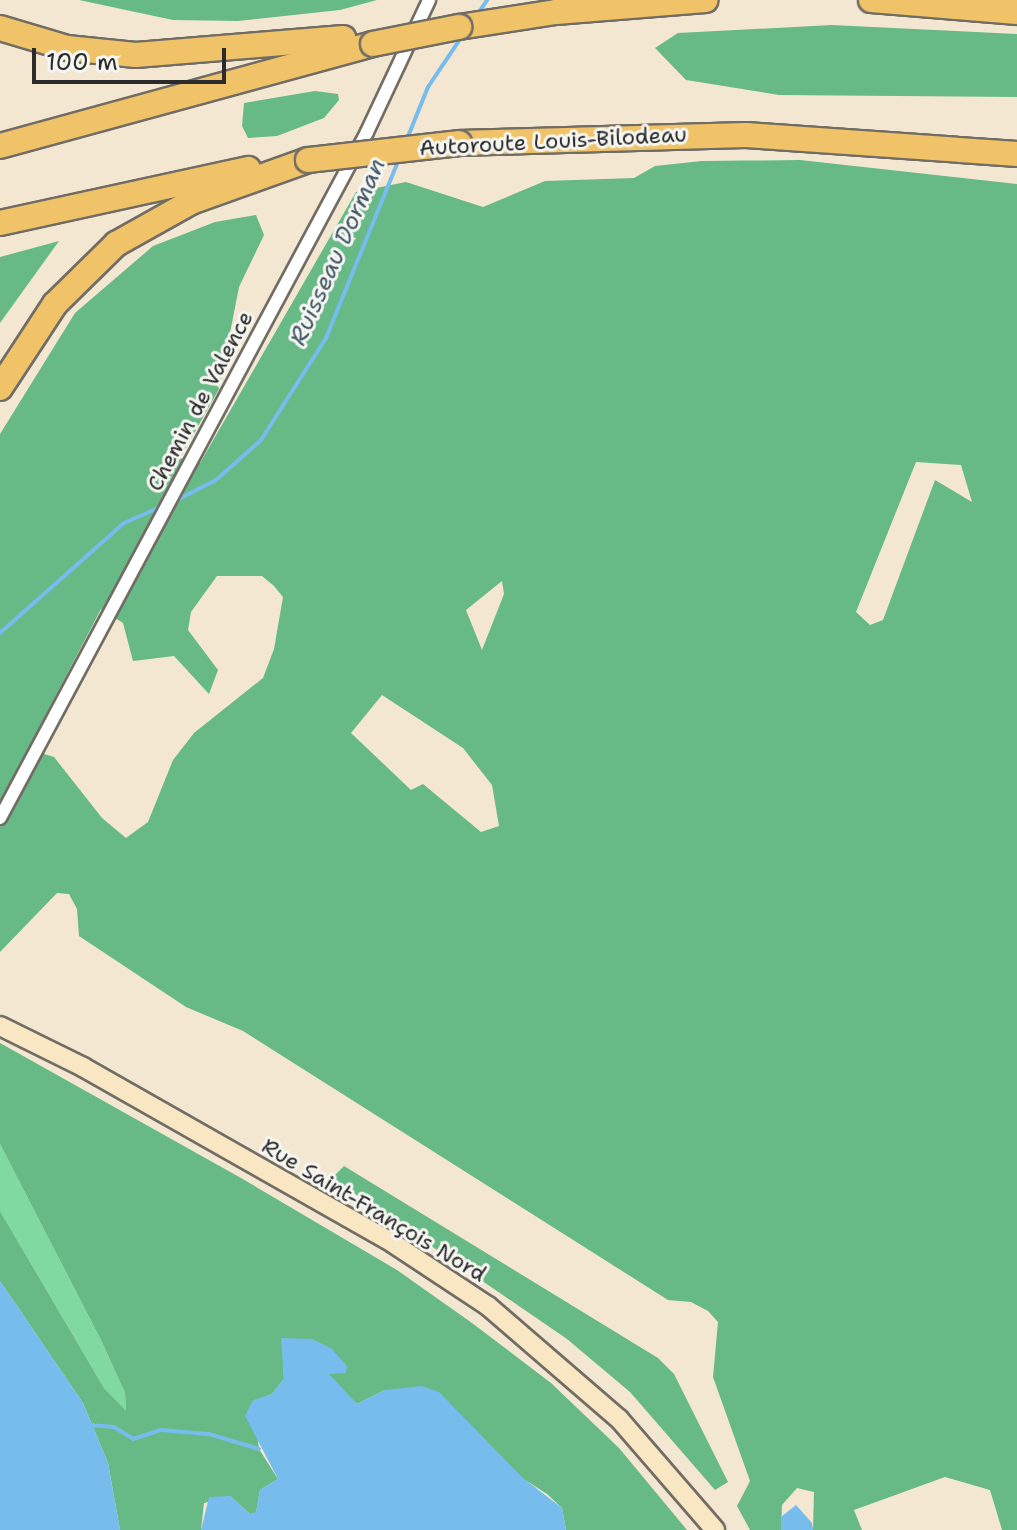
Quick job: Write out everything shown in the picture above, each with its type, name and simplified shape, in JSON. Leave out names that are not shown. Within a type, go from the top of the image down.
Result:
[{"type":"highway","points":[[0,28],[67,48],[136,55],[218,53],[375,40],[526,16],[706,0]]},
{"type":"highway","points":[[871,0],[1017,12]]},
{"type":"highway","points":[[0,146],[375,40]]},
{"type":"highway","name":"Autoroute Louis-Bilodeau","points":[[0,223],[138,190],[308,160],[459,143],[598,135],[759,135],[1017,154]]},
{"type":"highway","points":[[0,388],[55,304],[116,244],[191,202],[308,160]]},
{"type":"street","name":"Chemin de Valence","points":[[0,818],[386,95],[429,0]]},
{"type":"street","name":"Rue Saint-François Nord","points":[[0,1012],[83,1067]]},
{"type":"street","name":"Rue Saint-François Nord","points":[[0,1026],[83,1067],[394,1244],[488,1306],[619,1419],[715,1530]]},
{"type":"green space","points":[[79,0],[377,0],[340,10],[238,21],[173,20]]},
{"type":"green space","points":[[832,25],[1017,34],[1017,97],[779,95],[686,80],[655,48],[678,33]]},
{"type":"green space","points":[[315,91],[338,94],[339,100],[324,118],[277,136],[248,138],[242,126],[244,103]]},
{"type":"green space","points":[[800,160],[1017,184],[1017,1530],[1002,1530],[990,1490],[945,1477],[854,1510],[862,1530],[813,1530],[814,1492],[797,1488],[782,1505],[781,1530],[750,1530],[737,1506],[750,1481],[713,1377],[718,1322],[708,1311],[691,1302],[668,1300],[243,1031],[186,1007],[79,936],[77,909],[69,894],[57,893],[0,952],[0,434],[75,313],[153,246],[215,222],[256,215],[264,235],[239,287],[219,389],[180,458],[200,463],[356,192],[406,182],[483,207],[545,181],[634,178],[655,166],[702,161]],"holes":[[[916,462],[961,465],[972,502],[935,480],[883,620],[870,625],[856,612]],[[217,576],[262,576],[283,597],[274,649],[263,678],[194,733],[173,760],[148,822],[126,838],[102,818],[54,757],[28,749],[101,609],[123,623],[133,661],[174,656],[209,694],[218,670],[188,630],[191,612]],[[502,581],[504,594],[482,650],[466,610]],[[382,695],[463,748],[492,785],[499,826],[481,832],[423,784],[411,790],[351,733]]]},
{"type":"green space","points":[[59,241],[0,323],[0,257]]},
{"type":"green space","points":[[0,1043],[241,1178],[397,1270],[472,1323],[551,1383],[619,1448],[687,1530],[566,1530],[562,1508],[547,1494],[385,1390],[357,1404],[282,1338],[284,1379],[272,1394],[253,1401],[259,1449],[278,1479],[260,1490],[256,1513],[250,1514],[230,1496],[204,1503],[201,1530],[120,1530],[108,1463],[83,1403],[0,1281],[0,1211],[104,1388],[126,1411],[125,1393],[102,1342],[0,1144]]},
{"type":"green space","points":[[0,1144],[102,1342],[125,1393],[126,1412],[104,1388],[0,1211]]},
{"type":"green space","points":[[344,1166],[658,1358],[674,1374],[728,1482],[715,1490],[630,1392],[567,1339],[332,1178]]},
{"type":"water","points":[[0,1281],[83,1403],[108,1463],[120,1530],[0,1530]]},
{"type":"water","points":[[281,1338],[312,1339],[331,1348],[347,1366],[346,1373],[329,1374],[357,1404],[385,1390],[422,1386],[439,1392],[523,1478],[562,1508],[566,1530],[201,1530],[209,1497],[230,1496],[250,1514],[256,1512],[260,1490],[278,1479],[245,1416],[253,1400],[272,1394],[284,1379]]},
{"type":"water","points":[[796,1505],[812,1523],[813,1530],[781,1530],[781,1517]]},
{"type":"waterway","name":"Ruisseau Dorman","points":[[477,15],[487,0]]},
{"type":"waterway","name":"Ruisseau Dorman","points":[[407,139],[428,87],[463,35]]},
{"type":"waterway","name":"Ruisseau Dorman","points":[[173,502],[216,480],[261,440],[326,338],[399,159]]},
{"type":"waterway","name":"Ruisseau Dorman","points":[[0,633],[124,523],[165,505]]},
{"type":"waterway","points":[[91,1425],[114,1427],[133,1439],[160,1430],[209,1434],[259,1449]]}]
